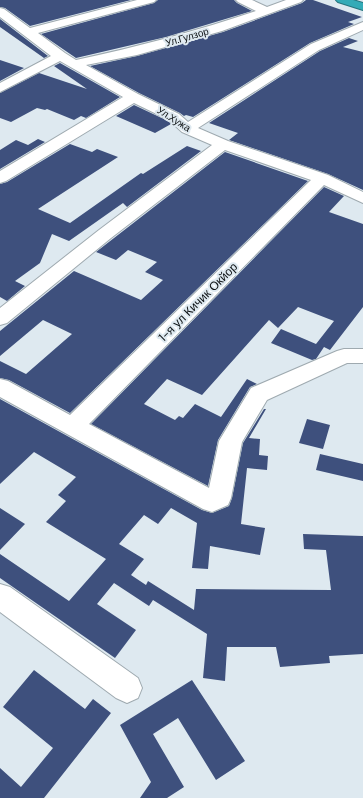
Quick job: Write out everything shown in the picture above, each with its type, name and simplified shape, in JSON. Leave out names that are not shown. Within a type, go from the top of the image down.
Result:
[{"type":"highway","points":[[342,0],[363,7]]},
{"type":"street","points":[[0,2],[7,0]]},
{"type":"street","points":[[29,32],[150,0]]},
{"type":"street","points":[[242,0],[267,11]]},
{"type":"street","name":"Ул.Гулзор","points":[[74,64],[132,52],[218,28],[297,0]]},
{"type":"street","name":"Ул.Хужа","points":[[2,15],[29,32],[60,56],[133,97],[174,117],[187,129],[223,144],[322,178],[363,197]]},
{"type":"street","points":[[187,129],[315,47],[363,26]]},
{"type":"street","points":[[0,88],[60,56]]},
{"type":"street","points":[[0,178],[133,97]]},
{"type":"street","points":[[0,318],[105,234],[223,144]]},
{"type":"street","name":"1-я ул Кичик Окйор","points":[[74,425],[322,178]]},
{"type":"street","points":[[0,387],[74,425],[212,502],[219,498],[231,441],[259,394],[344,356],[363,356]]},
{"type":"street","points":[[0,596],[128,688]]},
{"type":"building","points":[[0,0],[131,0],[30,26],[5,8],[0,7]]},
{"type":"building","points":[[158,0],[234,0],[252,11],[166,37],[76,58],[41,34],[154,3]]},
{"type":"building","points":[[306,0],[313,0],[362,17],[348,22],[354,24],[310,43],[193,117],[186,115],[184,116],[90,66],[137,56],[223,32],[302,3]]},
{"type":"building","points":[[0,19],[48,56],[44,58],[0,27]]},
{"type":"building","points":[[349,38],[358,41],[343,47],[363,52],[363,190],[328,174],[229,140],[238,133],[209,123],[320,51]]},
{"type":"building","points":[[0,60],[24,68],[0,81]]},
{"type":"building","points":[[60,63],[120,97],[86,118],[81,116],[74,120],[47,109],[37,108],[11,122],[0,118],[0,93],[39,73],[87,89],[54,66]]},
{"type":"building","points":[[134,105],[168,121],[171,124],[155,133],[116,116]]},
{"type":"building","points":[[38,139],[45,142],[0,169],[0,150],[16,140],[28,145]]},
{"type":"building","points":[[70,144],[92,152],[97,149],[118,157],[38,209],[70,223],[141,173],[143,174],[187,146],[201,151],[127,207],[123,203],[69,241],[52,234],[40,263],[15,281],[25,286],[7,301],[0,297],[0,184],[7,182]]},
{"type":"building","points":[[225,152],[308,181],[70,413],[9,380],[0,378],[0,361],[26,374],[72,334],[43,320],[0,356],[0,331],[74,271],[141,300],[163,280],[145,272],[157,262],[128,250],[116,260],[96,252]]},
{"type":"building","points":[[324,187],[344,196],[329,212],[363,224],[363,307],[330,350],[324,347],[316,359],[312,360],[271,343],[281,329],[316,344],[334,321],[298,307],[278,328],[269,320],[202,395],[167,379],[144,404],[175,420],[179,416],[183,418],[195,404],[221,417],[247,379],[257,384],[250,387],[218,440],[208,486],[91,424]]},
{"type":"building","points":[[0,399],[202,510],[212,513],[229,506],[243,443],[264,409],[266,409],[249,438],[260,439],[259,455],[268,456],[267,470],[247,468],[241,524],[265,528],[260,555],[210,546],[208,569],[192,568],[197,523],[171,508],[158,524],[144,515],[119,544],[144,559],[131,575],[146,585],[148,581],[194,610],[196,589],[331,590],[326,550],[304,549],[303,534],[363,536],[363,654],[329,656],[330,663],[280,667],[276,647],[227,647],[225,681],[203,678],[207,634],[153,600],[149,606],[114,583],[97,604],[136,630],[115,658],[0,578],[0,554],[69,601],[106,559],[46,522],[66,501],[58,495],[76,477],[34,452],[0,484]]},
{"type":"building","points":[[307,419],[330,425],[323,449],[299,443]]},
{"type":"building","points":[[320,454],[363,464],[363,481],[316,470]]},
{"type":"building","points":[[0,508],[25,524],[0,550]]},
{"type":"building","points":[[34,670],[85,709],[93,699],[111,713],[44,798],[0,798],[0,768],[21,787],[53,748],[3,707]]},
{"type":"building","points":[[192,680],[245,761],[216,780],[178,718],[153,734],[184,787],[167,798],[140,798],[151,782],[120,725]]}]
